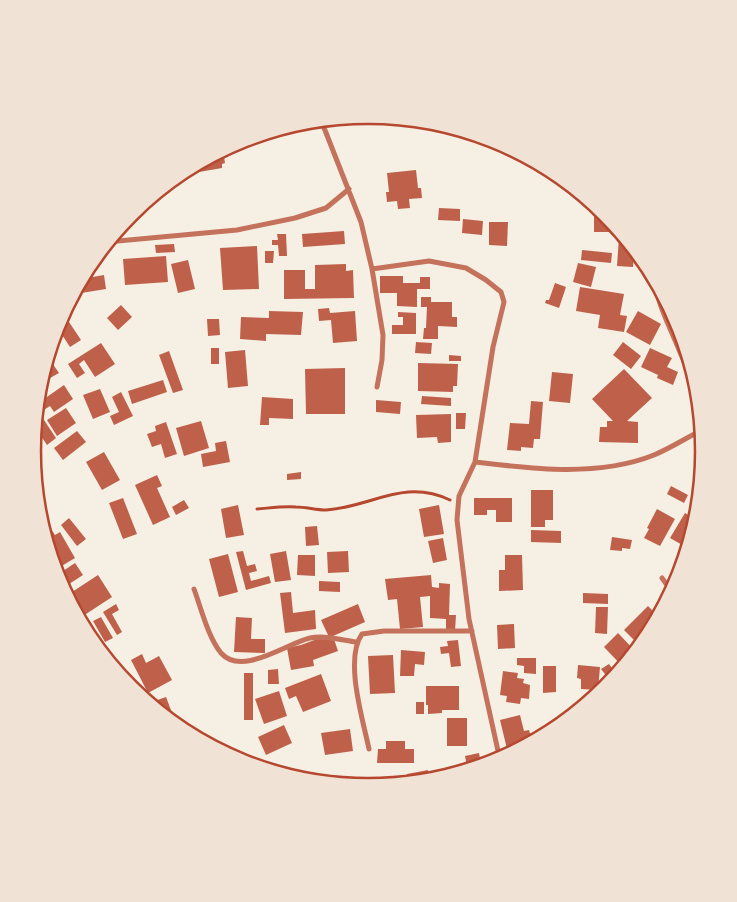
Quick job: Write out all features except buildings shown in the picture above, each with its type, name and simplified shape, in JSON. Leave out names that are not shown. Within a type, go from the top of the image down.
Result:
[{"type":"street","points":[[324,127],[361,222],[372,269],[383,335],[382,360],[377,387]]},
{"type":"street","points":[[118,240],[178,237],[237,230],[295,218],[326,208],[349,189]]},
{"type":"street","points":[[372,269],[422,262],[446,263],[466,268],[486,280],[501,292],[504,302],[493,347],[475,462],[460,496],[457,520],[472,631],[498,751]]},
{"type":"street","points":[[658,298],[662,313],[685,367]]},
{"type":"street","points":[[475,462],[525,468],[609,467],[654,455],[695,434]]},
{"type":"street","points":[[662,578],[667,585]]},
{"type":"street","points":[[194,589],[212,637],[222,653],[233,661],[246,661],[312,638],[356,642]]},
{"type":"street","points":[[369,749],[355,683],[356,642],[362,634],[384,631],[472,631]]},
{"type":"path","points":[[257,509],[293,506],[325,510],[349,506],[400,492],[424,492],[439,495],[459,504]]}]
